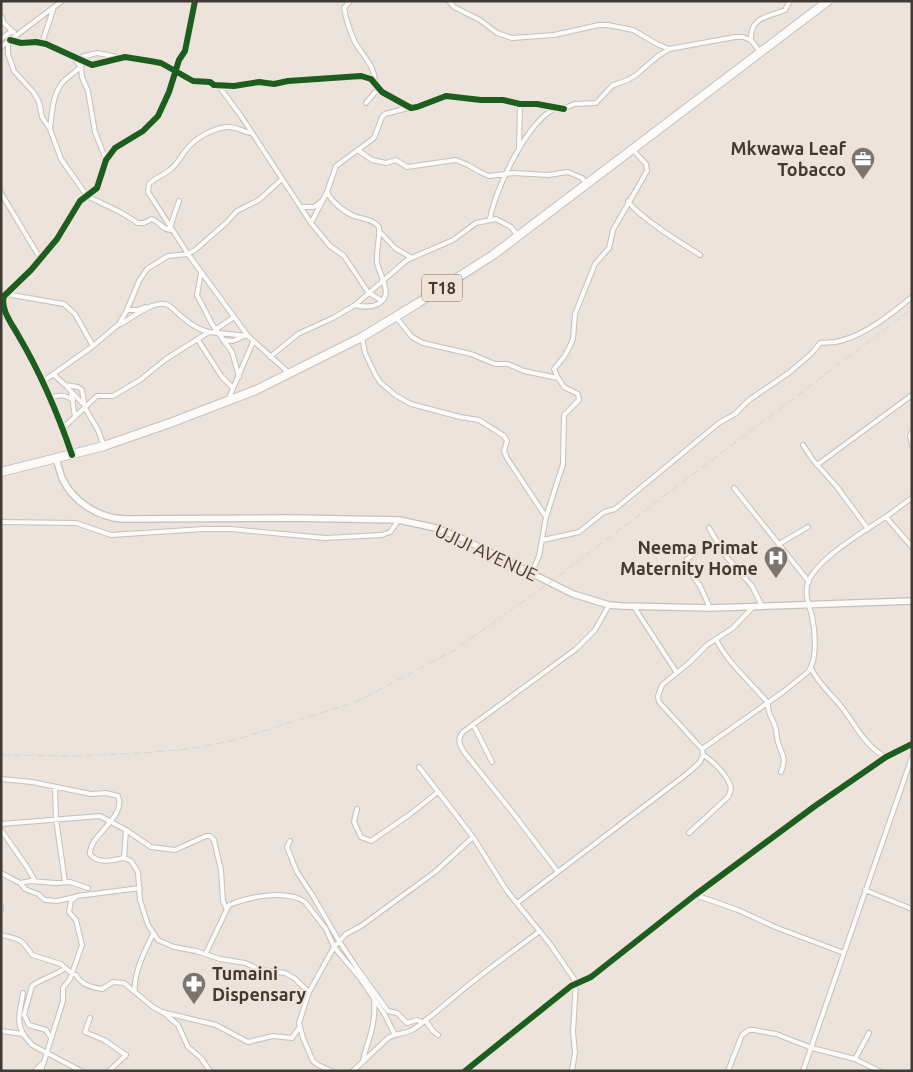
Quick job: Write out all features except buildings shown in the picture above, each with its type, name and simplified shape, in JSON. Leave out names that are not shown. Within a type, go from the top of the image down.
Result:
[{"type":"highway","name":"T18","points":[[1,472],[104,446],[228,401],[362,337],[468,272],[518,236],[828,1]]},
{"type":"main road","name":"UJIJI AVENUE","points":[[56,459],[62,477],[73,494],[96,512],[106,517],[400,520],[436,528],[492,553],[572,594],[609,605],[710,608],[912,601]]},
{"type":"street","points":[[8,54],[1,48],[62,1]]},
{"type":"street","points":[[72,455],[50,398],[9,319],[3,301],[6,294],[31,270],[66,227],[77,205],[97,188],[106,160],[119,144],[135,137],[154,121],[161,110],[186,48],[195,1]]},
{"type":"street","points":[[350,1],[344,8],[353,37],[370,63],[376,83],[380,89],[402,105],[411,108]]},
{"type":"street","points":[[448,1],[454,7],[480,20],[497,33],[512,38],[554,35],[608,25],[633,30],[669,49]]},
{"type":"street","points":[[751,40],[752,30],[761,18],[785,10],[790,1]]},
{"type":"street","points":[[42,43],[54,7]]},
{"type":"street","points":[[1,16],[12,32],[18,34]]},
{"type":"street","points":[[1,39],[12,32]]},
{"type":"street","points":[[490,219],[493,203],[519,148],[544,116],[556,108],[564,109],[574,104],[596,103],[613,85],[636,75],[669,49],[743,36],[751,40],[761,53]]},
{"type":"street","points":[[9,41],[42,43],[95,65],[119,58]]},
{"type":"street","points":[[9,41],[8,54],[14,71],[37,98],[42,117],[50,130],[61,159],[87,196],[120,212],[138,224],[152,219],[169,230],[171,228]]},
{"type":"street","points":[[77,58],[97,53],[119,58],[134,58],[155,62],[193,81],[210,82],[220,89],[242,116],[311,223],[325,240],[344,256],[368,292],[382,301]]},
{"type":"street","points":[[70,54],[80,67],[88,91],[95,132],[106,160]]},
{"type":"street","points":[[50,130],[57,91],[63,82],[84,62]]},
{"type":"street","points":[[214,85],[234,86],[259,82],[274,84],[288,81],[356,76],[365,77],[376,83]]},
{"type":"street","points":[[366,103],[380,89]]},
{"type":"street","points":[[311,223],[328,192],[336,166],[359,151],[374,138],[385,114],[417,107],[446,96],[510,101],[520,104],[537,104],[564,109]]},
{"type":"street","points":[[519,148],[520,104]]},
{"type":"street","points":[[252,133],[246,133],[234,127],[209,132],[187,148],[172,168],[149,184],[148,192],[188,254],[246,336],[290,373]]},
{"type":"street","points":[[531,574],[539,556],[546,517],[564,458],[564,415],[577,403],[580,397],[576,392],[566,389],[554,368],[564,358],[573,339],[573,320],[595,264],[609,248],[613,230],[628,201],[637,190],[646,170],[646,164],[638,153],[633,150]]},
{"type":"street","points":[[359,151],[372,160],[386,162],[396,160],[407,167],[456,160],[484,174],[497,176],[506,173],[548,175],[568,172],[582,178],[588,184]]},
{"type":"street","points":[[119,324],[128,310],[139,281],[147,269],[168,256],[188,254],[200,246],[237,211],[259,200],[282,179]]},
{"type":"street","points":[[328,192],[331,199],[349,214],[376,224],[379,231],[395,248],[412,258]]},
{"type":"street","points":[[1,193],[40,258]]},
{"type":"street","points":[[301,207],[314,206],[331,199]]},
{"type":"street","points":[[171,228],[179,201]]},
{"type":"street","points":[[628,201],[635,210],[667,234],[700,255]]},
{"type":"street","points":[[270,357],[298,334],[333,318],[355,305],[368,292],[412,258],[453,240],[476,223],[490,219],[503,222],[511,227],[518,236]]},
{"type":"street","points":[[355,305],[367,307],[382,301],[384,298],[386,290],[378,263],[379,231]]},
{"type":"street","points":[[201,273],[197,295],[216,331],[235,359],[239,377]]},
{"type":"street","points":[[6,294],[64,304],[75,314],[93,346]]},
{"type":"street","points":[[543,540],[579,532],[604,512],[615,509],[719,422],[735,414],[749,400],[794,368],[812,353],[820,343],[841,341],[857,334],[883,319],[912,297]]},
{"type":"street","points":[[128,310],[137,310],[162,304],[171,306],[183,318],[199,328],[210,332]]},
{"type":"street","points":[[42,382],[93,346],[119,324],[152,306]]},
{"type":"street","points":[[1,314],[9,319]]},
{"type":"street","points":[[216,331],[234,317]]},
{"type":"street","points":[[396,317],[412,337],[423,343],[471,354],[496,364],[508,364],[524,372],[558,378]]},
{"type":"street","points":[[62,428],[97,396],[113,396],[140,380],[160,363],[210,332],[216,331],[246,336]]},
{"type":"street","points":[[223,340],[233,341],[246,336]]},
{"type":"street","points":[[362,337],[365,353],[375,374],[380,382],[395,395],[411,404],[457,417],[479,420],[504,436],[507,441],[504,451],[507,458],[546,517]]},
{"type":"street","points":[[198,340],[222,377],[233,388]]},
{"type":"street","points":[[228,401],[253,342]]},
{"type":"street","points":[[53,374],[84,407],[98,430],[104,446]]},
{"type":"street","points":[[65,386],[78,387],[82,390],[84,407]]},
{"type":"street","points":[[71,391],[75,417]]},
{"type":"street","points":[[50,398],[60,395],[73,400]]},
{"type":"street","points":[[817,465],[912,395]]},
{"type":"street","points":[[912,432],[910,436],[912,445]]},
{"type":"street","points":[[803,445],[868,529]]},
{"type":"street","points":[[734,488],[808,582]]},
{"type":"street","points":[[702,749],[768,703],[811,668],[814,650],[813,626],[806,591],[808,582],[827,560],[912,498]]},
{"type":"street","points":[[886,517],[912,547]]},
{"type":"street","points":[[1,522],[76,523],[110,535],[222,529],[325,538],[382,535],[390,532],[400,520]]},
{"type":"street","points":[[779,544],[808,527]]},
{"type":"street","points":[[708,528],[724,555],[752,586],[762,606]]},
{"type":"street","points":[[694,553],[686,560],[686,566],[700,586],[710,608]]},
{"type":"street","points":[[558,872],[460,746],[460,736],[473,724],[576,649],[595,630],[609,605]]},
{"type":"street","points":[[517,903],[700,762],[702,749],[660,702],[658,696],[662,685],[716,638],[733,628],[754,606]]},
{"type":"street","points":[[634,607],[677,673]]},
{"type":"street","points":[[716,638],[727,659],[768,703],[768,711],[775,725],[778,741],[784,755],[781,772]]},
{"type":"street","points":[[811,668],[816,678],[840,705],[870,746],[886,757]]},
{"type":"street","points":[[473,724],[492,762]]},
{"type":"street","points":[[465,1071],[576,982],[596,974],[695,895],[828,796],[886,757],[912,744]]},
{"type":"street","points":[[689,833],[728,796],[730,791],[730,786],[713,762],[702,755]]},
{"type":"street","points":[[803,1071],[912,757]]},
{"type":"street","points":[[419,766],[472,838],[486,861],[550,944],[576,982],[573,1032],[575,1052],[572,1071]]},
{"type":"street","points":[[1,779],[32,782],[91,794],[106,793],[118,796],[120,799],[118,808],[111,822],[90,847],[90,854],[94,859],[107,861],[124,858],[131,861],[138,872],[140,900],[153,934],[158,940],[169,946],[220,959],[246,963],[261,970],[285,973],[294,978],[309,992]]},
{"type":"street","points":[[55,788],[56,819],[64,882]]},
{"type":"street","points":[[357,809],[354,822],[361,837],[370,840],[409,815],[438,792]]},
{"type":"street","points":[[1,824],[100,816],[155,848],[178,850],[206,836],[211,836],[214,840],[220,870],[223,901],[226,908]]},
{"type":"street","points":[[1,830],[35,881]]},
{"type":"street","points":[[124,858],[126,830]]},
{"type":"street","points":[[162,1012],[216,1024],[249,1042],[273,1036],[292,1038],[299,1028],[309,992],[339,941],[346,934],[361,926],[435,872],[472,838]]},
{"type":"street","points":[[290,841],[287,847],[297,872],[339,941],[388,1011],[397,1013],[407,1023],[417,1020],[424,1021],[438,1035]]},
{"type":"street","points":[[1,873],[21,883],[25,889],[38,894],[46,900],[56,901],[140,888]]},
{"type":"street","points":[[21,883],[35,881],[72,882],[88,888]]},
{"type":"street","points":[[865,890],[912,909]]},
{"type":"street","points":[[206,954],[229,905],[247,898],[281,895],[301,899],[326,929],[334,947],[360,978],[385,1015],[395,1035]]},
{"type":"street","points":[[695,895],[738,910],[775,927],[844,953]]},
{"type":"street","points":[[41,1071],[63,1001],[63,988],[72,973],[82,945],[76,920],[69,912],[70,903],[75,897]]},
{"type":"street","points":[[353,1071],[388,1038],[410,1031],[436,1014],[470,984],[540,931]]},
{"type":"street","points":[[135,992],[137,975],[153,934]]},
{"type":"street","points":[[1,936],[19,940],[28,947],[32,955],[54,961],[77,975],[80,981],[90,986],[102,989],[113,982],[124,982],[178,1025],[188,1047],[201,1058],[210,1071]]},
{"type":"street","points":[[51,1039],[46,1030],[29,1025],[24,1016],[32,986],[66,968]]},
{"type":"street","points":[[23,993],[18,1022],[24,1035],[32,1045],[80,1071]]},
{"type":"street","points":[[363,1061],[365,1047],[371,1035],[374,1020],[374,999]]},
{"type":"street","points":[[90,1018],[85,1032],[104,1040],[126,1055],[109,1071]]},
{"type":"street","points":[[299,1028],[313,1061],[332,1071]]},
{"type":"street","points":[[728,1071],[742,1035],[749,1030],[762,1030],[776,1034],[812,1048],[855,1059],[880,1071]]},
{"type":"street","points":[[1,1031],[11,1031],[24,1035]]},
{"type":"street","points":[[855,1059],[869,1033]]},
{"type":"street","points":[[35,1071],[44,1062]]},
{"type":"railway","points":[[1,755],[75,756],[188,749],[231,741],[356,702],[455,650],[549,583],[912,309]]},
{"type":"cycle path","points":[[72,455],[41,378],[7,316],[3,301],[4,296],[31,270],[57,239],[80,201],[97,188],[106,160],[115,148],[143,131],[158,116],[169,92],[179,60],[185,51],[195,1]]},
{"type":"cycle path","points":[[10,40],[21,43],[36,42],[46,44],[92,65],[125,57],[161,63],[193,81],[210,82],[214,85],[234,86],[259,82],[274,84],[288,81],[361,76],[371,79],[382,92],[411,108],[446,96],[481,100],[503,100],[564,109]]},
{"type":"cycle path","points":[[465,1071],[571,986],[591,977],[695,895],[815,806],[886,757],[912,744]]},
{"type":"place","name":"Mkwawa Leaf Tobacco","points":[[863,180]]},
{"type":"place","name":"Neema Primat Maternity Home","points":[[776,579]]},
{"type":"place","name":"Tumaini Dispensary","points":[[194,1005]]}]
